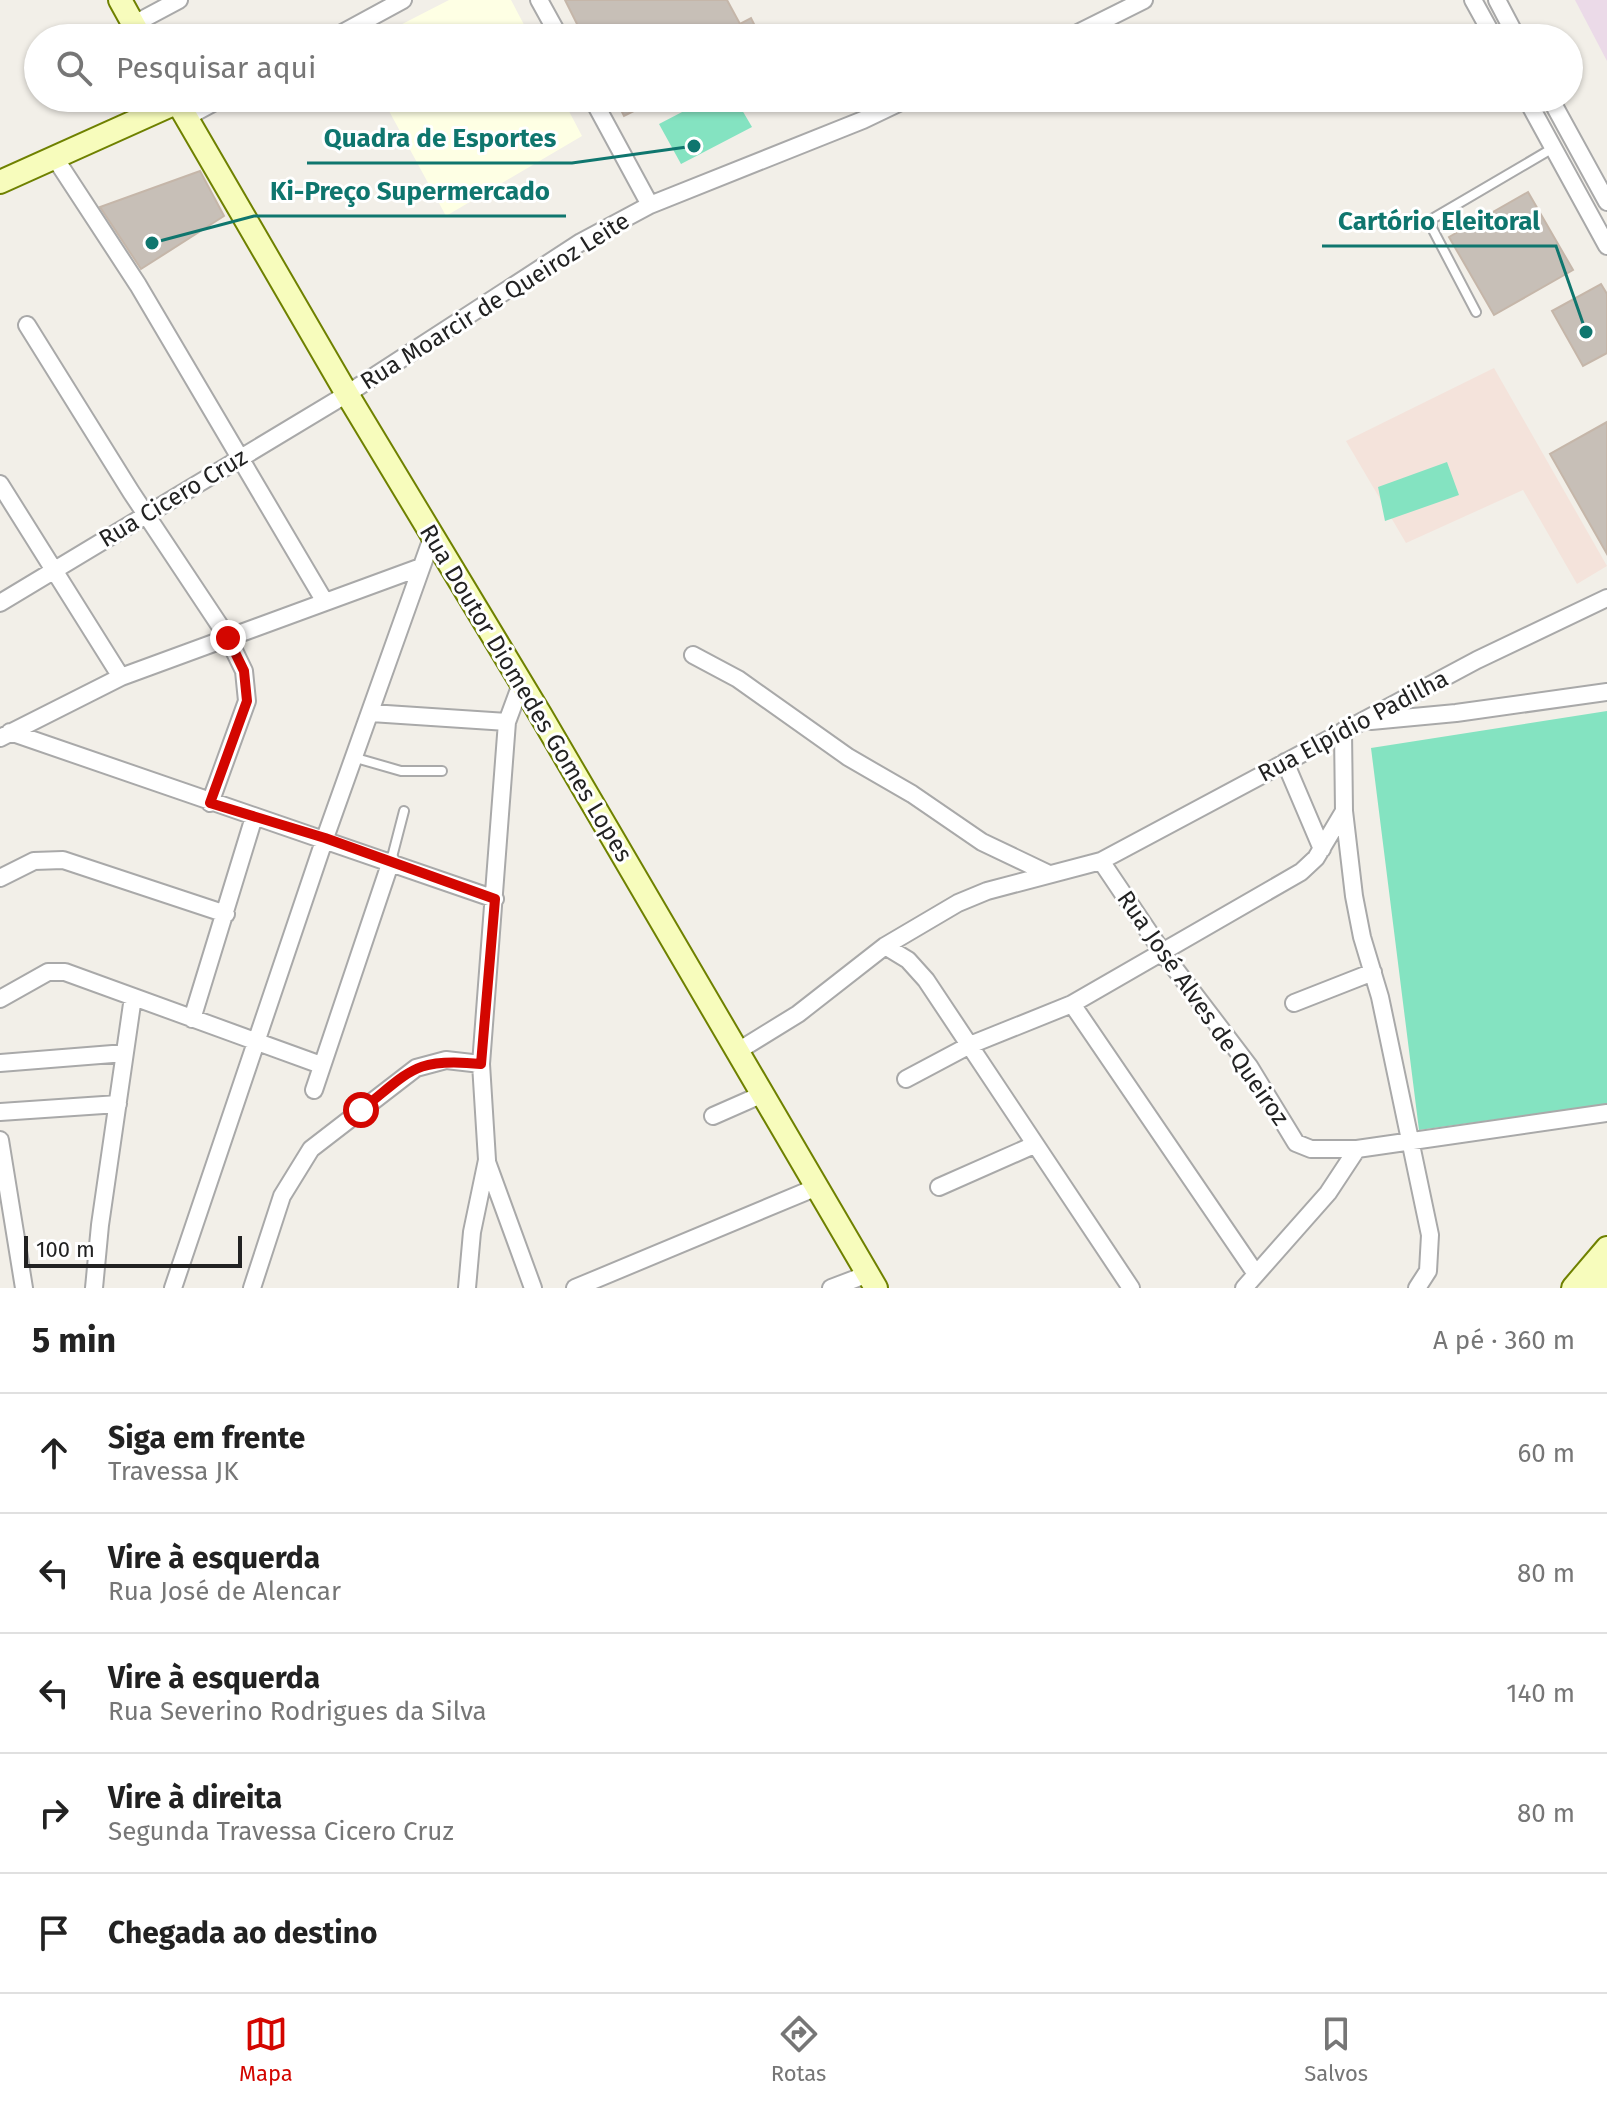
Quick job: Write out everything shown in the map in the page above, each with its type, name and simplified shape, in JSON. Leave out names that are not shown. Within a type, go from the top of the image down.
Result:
[{"type":"street","points":[[120,0],[134,24]]},
{"type":"street","points":[[147,24],[179,0]]},
{"type":"street","points":[[359,24],[403,0]]},
{"type":"street","points":[[539,0],[552,24]]},
{"type":"street","points":[[1096,24],[1144,0]]},
{"type":"street","points":[[1473,0],[1486,24]]},
{"type":"street","points":[[1497,0],[1510,24]]},
{"type":"street","points":[[0,182],[166,112]]},
{"type":"street","name":"Rua Doutor Diomedes Gomes Lopes","points":[[183,112],[872,1281]]},
{"type":"street","points":[[600,112],[650,205]]},
{"type":"street","name":"Rua Moarcir de Queiroz Leite","points":[[347,394],[535,270],[650,205],[880,112]]},
{"type":"street","points":[[1534,112],[1607,246]]},
{"type":"street","points":[[1558,112],[1607,202]]},
{"type":"street","points":[[55,158],[138,285],[325,602]]},
{"type":"street","points":[[27,325],[228,638],[244,671],[247,701],[210,803]]},
{"type":"street","name":"Rua Cicero Cruz","points":[[0,603],[347,394]]},
{"type":"street","points":[[0,484],[121,677]]},
{"type":"street","points":[[173,1288],[325,838],[433,535]]},
{"type":"street","points":[[5,735],[121,677],[421,567]]},
{"type":"street","name":"Rua Elpídio Padilha","points":[[738,1051],[798,1014],[885,946],[958,903],[1101,861],[1361,721],[1607,598]]},
{"type":"street","points":[[693,655],[738,679],[848,757],[912,794],[982,842],[1049,874]]},
{"type":"street","points":[[467,1288],[472,1232],[487,1160],[481,1064],[507,722],[521,684]]},
{"type":"street","points":[[1361,721],[1456,713],[1607,692]]},
{"type":"street","points":[[371,713],[507,722]]},
{"type":"street","points":[[1343,731],[1344,811],[1354,896],[1425,1198],[1430,1235],[1428,1271],[1421,1287]]},
{"type":"street","points":[[5,735],[325,838],[495,899]]},
{"type":"street","points":[[1285,762],[1322,849]]},
{"type":"street","points":[[906,1079],[970,1045],[1072,1004],[1301,872],[1322,849],[1344,811]]},
{"type":"street","points":[[192,1019],[254,817]]},
{"type":"street","points":[[0,878],[34,861],[63,860],[226,914]]},
{"type":"street","points":[[314,1090],[391,861]]},
{"type":"street","name":"Rua José Alves de Queiroz","points":[[1101,861],[1163,953],[1249,1066],[1296,1143],[1311,1149],[1357,1149],[1607,1113]]},
{"type":"street","points":[[885,946],[917,968],[1131,1288]]},
{"type":"street","points":[[0,999],[56,971],[321,1065]]},
{"type":"street","points":[[1294,1003],[1373,972]]},
{"type":"street","points":[[94,1288],[133,997]]},
{"type":"street","points":[[1072,1004],[1256,1274]]},
{"type":"street","points":[[0,1063],[125,1053]]},
{"type":"street","points":[[252,1288],[282,1196],[311,1149],[416,1068],[446,1060],[481,1064]]},
{"type":"street","points":[[713,1116],[763,1094]]},
{"type":"street","points":[[0,1112],[118,1104]]},
{"type":"street","points":[[0,1140],[24,1288]]},
{"type":"street","points":[[939,1187],[1034,1145]]},
{"type":"street","points":[[1244,1288],[1328,1193],[1357,1149]]},
{"type":"street","points":[[487,1160],[533,1288]]},
{"type":"street","points":[[575,1288],[817,1187]]},
{"type":"street","points":[[1573,1288],[1607,1248]]},
{"type":"street","points":[[1596,1288],[1607,1274]]},
{"type":"street","points":[[831,1288],[872,1281]]},
{"type":"lane","points":[[1476,312],[1432,228],[1432,219],[1554,148]]},
{"type":"lane","points":[[356,758],[401,771],[442,771]]},
{"type":"lane","points":[[391,861],[404,811]]},
{"type":"shaded area","points":[[449,0],[511,0],[524,24],[402,24]]},
{"type":"shaded area","points":[[1575,0],[1607,0],[1607,61]]},
{"type":"shaded area","points":[[390,112],[569,112],[582,136],[446,216]]},
{"type":"shaded area","points":[[1494,368],[1607,566],[1577,584],[1523,490],[1406,543],[1346,441]]},
{"type":"green space","points":[[682,112],[743,112],[752,127],[681,164],[659,124]]},
{"type":"green space","points":[[1447,462],[1459,495],[1385,521],[1378,487]]},
{"type":"green space","points":[[1607,711],[1607,1104],[1419,1130],[1371,748]]},
{"type":"building","points":[[565,0],[727,0],[740,24],[577,24]]},
{"type":"building","points":[[751,18],[754,24],[740,24]]},
{"type":"building","points":[[200,171],[224,216],[141,269],[100,207]]},
{"type":"building","points":[[1528,192],[1573,270],[1494,315],[1449,237]]},
{"type":"building","points":[[1601,284],[1607,294],[1607,353],[1583,366],[1552,311]]},
{"type":"building","points":[[1607,422],[1607,554],[1550,454]]},
{"type":"place","name":"Quadra de Esportes","points":[[694,146]]},
{"type":"place","name":"Ki-Preço Supermercado","points":[[152,243]]},
{"type":"place","name":"Cartório Eleitoral","points":[[1586,332]]},
{"type":"route","points":[[228,638],[244,671],[247,701],[210,803],[325,838],[495,899],[481,1064],[446,1060],[430,1062],[416,1068],[361,1110]]}]
